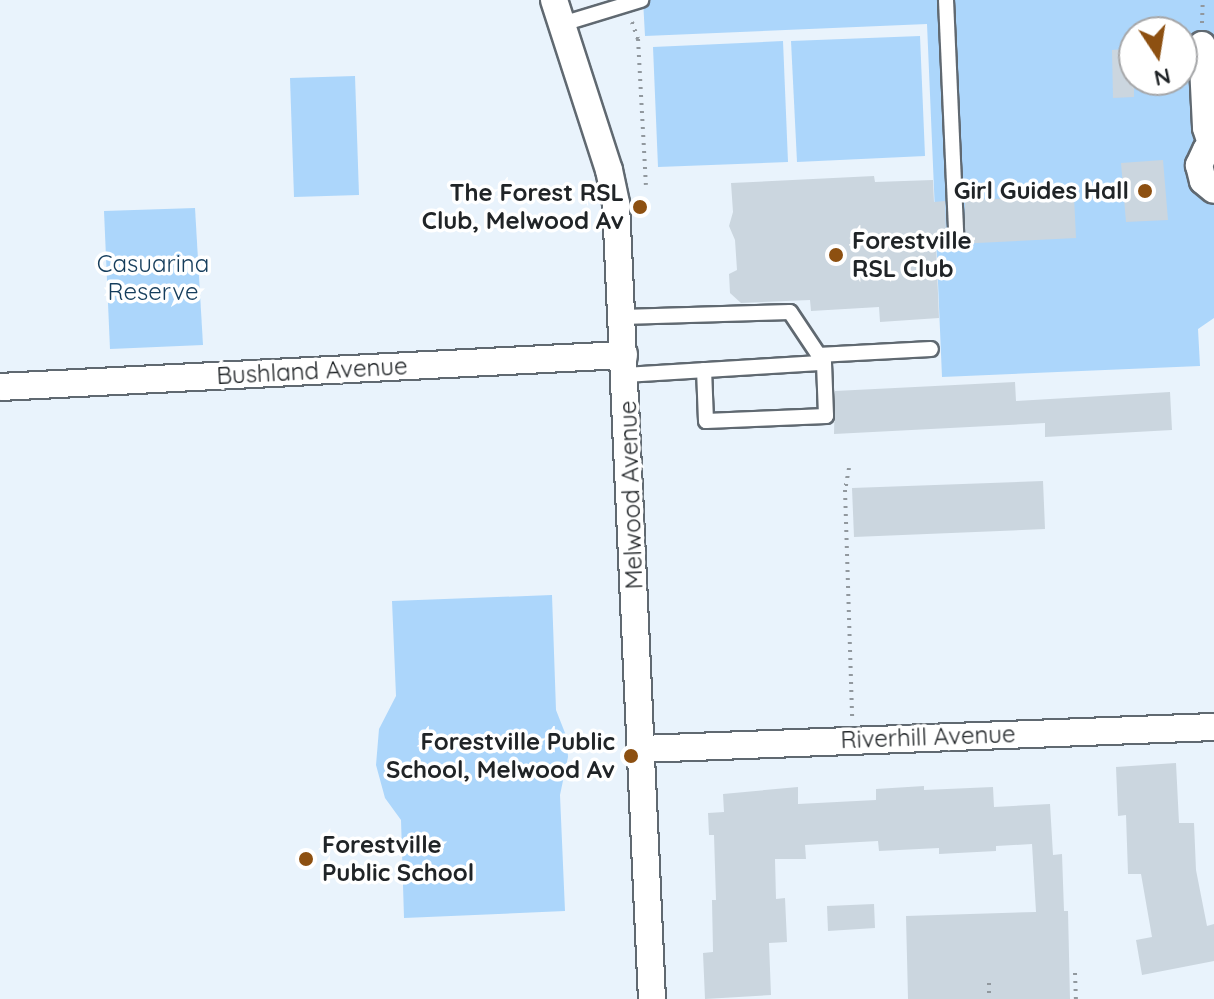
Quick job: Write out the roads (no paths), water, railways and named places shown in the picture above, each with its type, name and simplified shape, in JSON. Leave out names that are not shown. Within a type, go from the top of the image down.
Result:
[{"type":"street","name":"Melwood Avenue","points":[[558,12],[613,185],[625,365],[652,999]]},
{"type":"street","points":[[1202,45],[1206,128],[1213,145],[1199,165],[1203,181],[1214,190]]},
{"type":"street","name":"Bushland Avenue","points":[[0,387],[625,365]]},
{"type":"street","name":"Riverhill Avenue","points":[[641,749],[1214,727]]},
{"type":"lane","points":[[946,0],[956,233]]},
{"type":"lane","points":[[558,12],[634,2]]},
{"type":"lane","points":[[622,317],[790,312],[821,359],[826,416],[706,421],[704,370]]},
{"type":"lane","points":[[625,365],[704,370],[931,349]]},
{"type":"place","name":"Girl Guides Hall","points":[[1145,191]]},
{"type":"place","name":"The Forest RSL Club, Melwood Av","points":[[640,207]]},
{"type":"place","name":"Forestville RSL Club","points":[[836,255]]},
{"type":"place","name":"Forestville Public School, Melwood Av","points":[[631,756]]},
{"type":"place","name":"Forestville Public School","points":[[306,859]]},
{"type":"park label","name":"Casuarina Reserve","points":[[153,278]]}]
